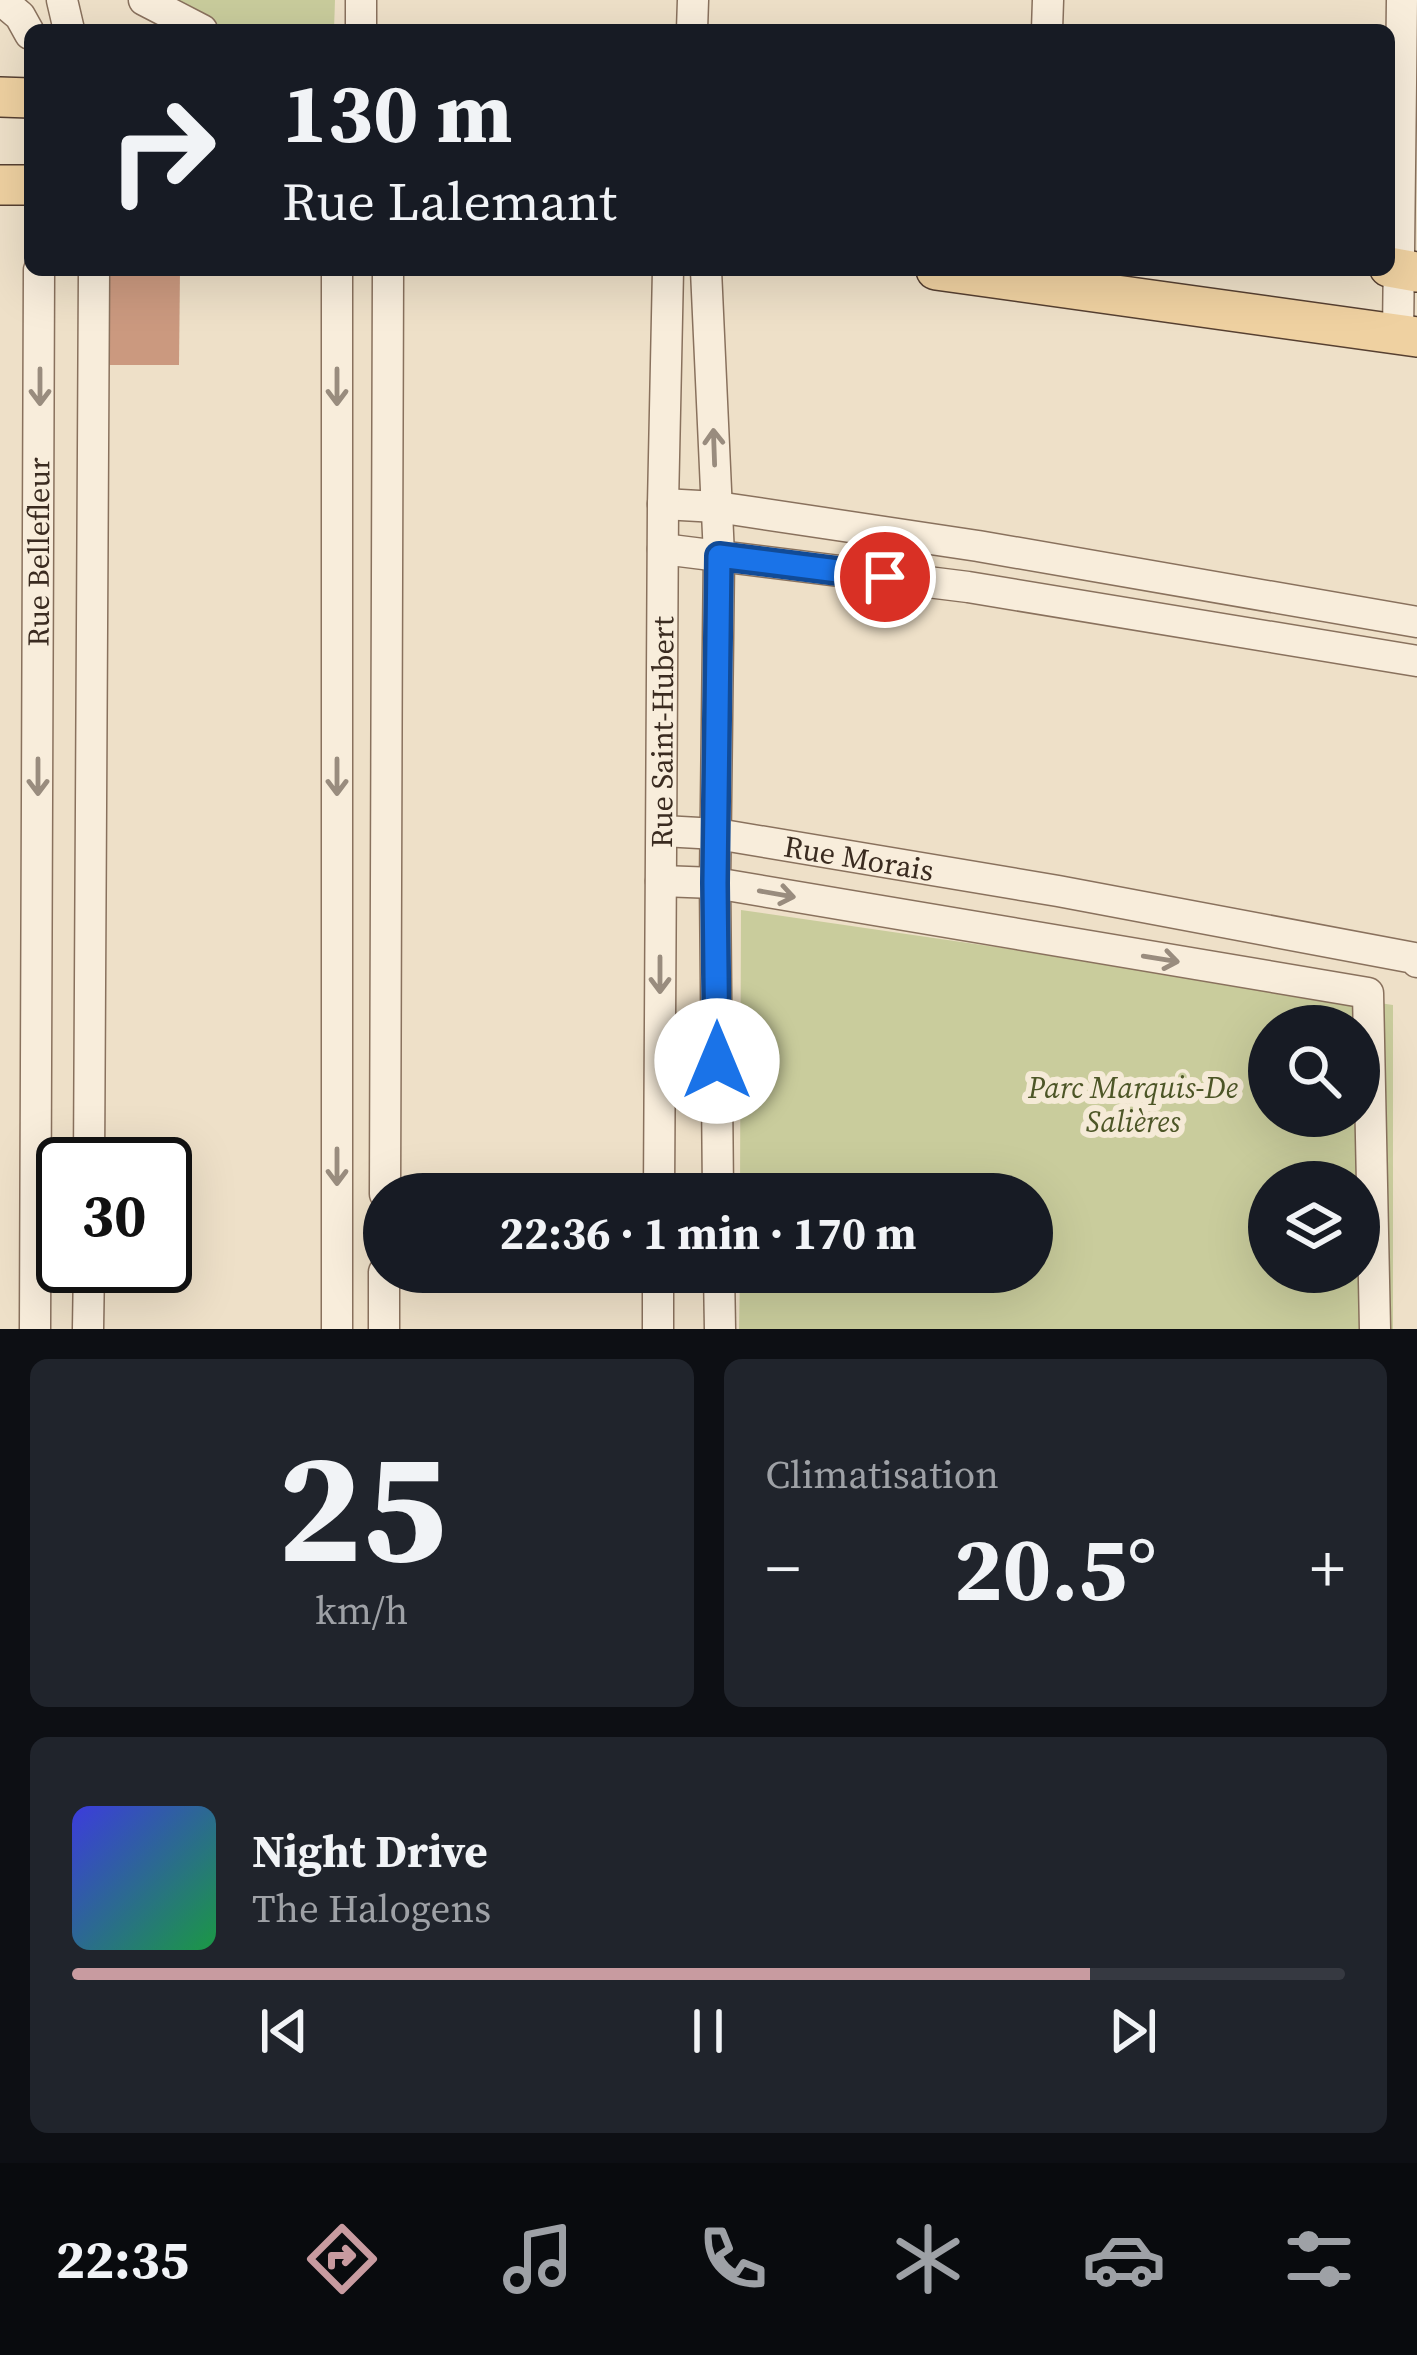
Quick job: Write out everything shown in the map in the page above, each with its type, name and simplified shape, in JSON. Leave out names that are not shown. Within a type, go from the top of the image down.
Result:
[{"type":"main road","points":[[1045,278],[1408,336]]},
{"type":"street","points":[[1,0],[24,24]]},
{"type":"street","points":[[144,0],[190,24]]},
{"type":"street","points":[[1402,0],[1402,269],[1408,336]]},
{"type":"street","name":"Rue Bellefleur","points":[[35,1329],[39,276]]},
{"type":"street","name":"Rue Bellefleur","points":[[89,1137],[94,276]]},
{"type":"street","points":[[337,276],[337,1329]]},
{"type":"street","points":[[385,1173],[388,276]]},
{"type":"street","name":"Rue Saint-Hubert","points":[[658,1173],[668,276]]},
{"type":"street","name":"Rue Saint-Hubert","points":[[706,276],[719,556],[718,1173]]},
{"type":"street","points":[[337,328],[388,329]]},
{"type":"street","points":[[337,474],[387,471]]},
{"type":"street","points":[[663,504],[717,507],[978,546],[1417,622]]},
{"type":"street","points":[[968,587],[978,546]]},
{"type":"street","points":[[663,549],[968,587],[1417,661]]},
{"type":"street","points":[[1228,630],[1235,588]]},
{"type":"street","points":[[337,720],[386,716]]},
{"type":"street","name":"Rue Morais","points":[[663,832],[718,834],[1058,891],[1416,960]]},
{"type":"street","points":[[37,836],[91,836]]},
{"type":"street","name":"Rue Morais","points":[[661,881],[715,883],[1368,993],[1416,960]]},
{"type":"street","points":[[1047,941],[1058,891]]},
{"type":"street","points":[[337,897],[386,896]]},
{"type":"street","points":[[1368,993],[1375,1329]]},
{"type":"street","points":[[337,1112],[385,1112]]},
{"type":"street","points":[[88,1329],[89,1293]]},
{"type":"street","points":[[384,1293],[384,1329]]},
{"type":"street","points":[[658,1293],[658,1329]]},
{"type":"street","points":[[719,1293],[720,1329]]},
{"type":"green space","points":[[157,0],[335,0],[334,24],[199,24]]},
{"type":"green space","name":"Parc Marquis-De Salières","points":[[741,910],[1393,1005],[1393,1329],[739,1329],[740,1293],[1053,1293],[1053,1173],[740,1173]]},
{"type":"building","points":[[105,276],[180,276],[179,365],[105,365]]},
{"type":"route","points":[[717,1061],[719,556],[885,577]]}]
